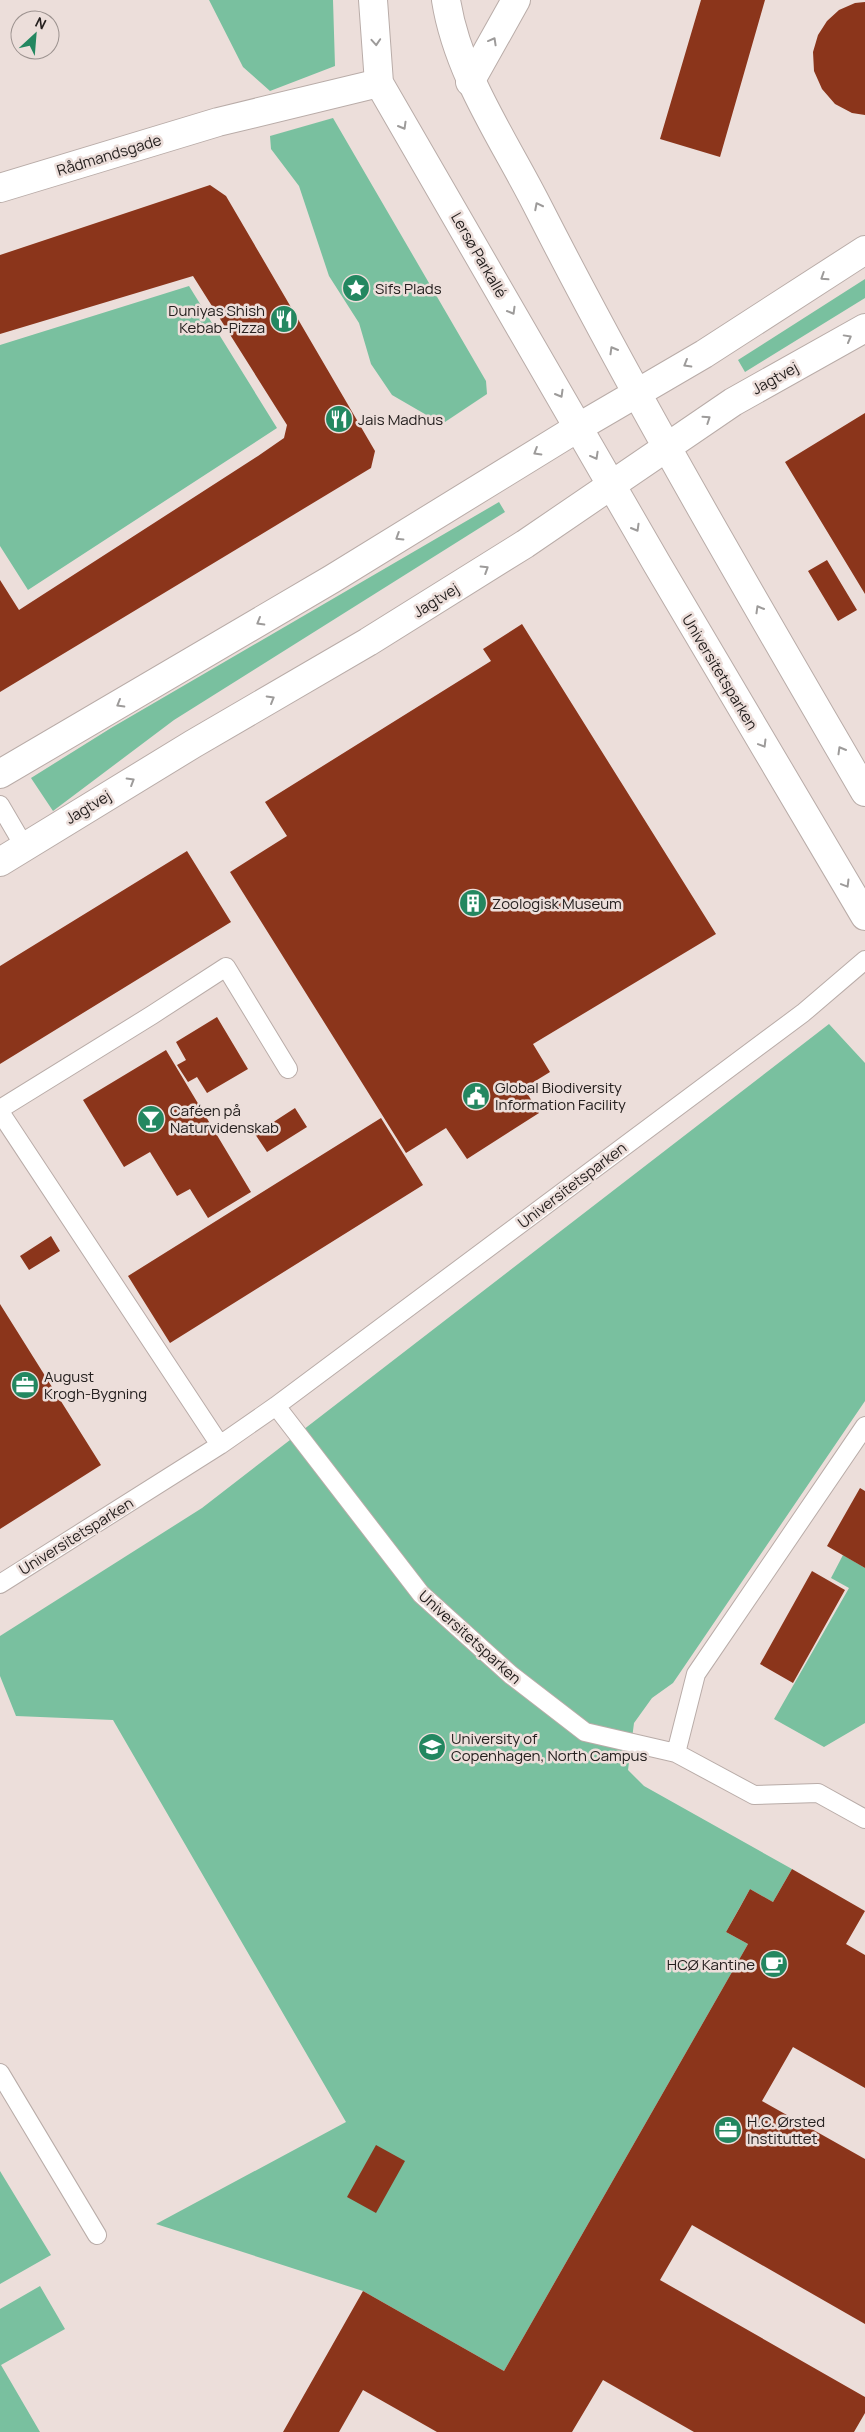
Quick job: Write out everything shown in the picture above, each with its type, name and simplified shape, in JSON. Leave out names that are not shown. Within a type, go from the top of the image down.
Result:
[{"type":"street","name":"Lersø Parkallé","points":[[373,0],[379,83],[579,427]]},
{"type":"street","points":[[446,0],[450,22],[470,82],[511,155],[595,319],[713,530],[865,792]]},
{"type":"street","points":[[470,82],[516,0]]},
{"type":"street","name":"Rådmandsgade","points":[[0,188],[218,122],[379,83]]},
{"type":"street","points":[[0,774],[332,579],[579,427],[704,354],[865,250]]},
{"type":"street","name":"Jagtvej","points":[[0,862],[368,642],[538,536],[733,402],[865,328]]},
{"type":"street","name":"Universitetsparken","points":[[579,427],[865,916]]},
{"type":"lane","points":[[0,805],[24,846]]},
{"type":"lane","name":"Universitetsparken","points":[[0,1584],[220,1445],[276,1406],[803,1013],[865,960]]},
{"type":"lane","points":[[0,1108],[226,967],[288,1070]]},
{"type":"lane","points":[[0,1112],[220,1445]]},
{"type":"lane","name":"Universitetsparken","points":[[276,1406],[421,1594],[511,1676],[584,1732],[676,1753],[754,1794],[818,1793],[865,1819]]},
{"type":"lane","points":[[676,1753],[696,1674],[860,1445],[865,1426]]},
{"type":"lane","points":[[0,2073],[97,2235]]},
{"type":"green space","points":[[209,0],[333,0],[335,66],[270,91],[243,67]]},
{"type":"green space","points":[[333,118],[486,381],[487,394],[442,424],[392,395],[371,364],[359,323],[329,276],[299,186],[271,149],[270,136]]},
{"type":"green space","points":[[865,279],[865,298],[745,372],[738,360]]},
{"type":"green space","points":[[189,286],[277,428],[28,590],[0,546],[0,345]]},
{"type":"green space","points":[[499,502],[505,512],[174,720],[53,811],[31,778],[111,728]]},
{"type":"green space","points":[[829,1024],[865,1063],[865,1401],[673,1683],[652,1698],[634,1723],[628,1770],[644,1786],[792,1869],[773,1902],[750,1889],[726,1932],[748,1944],[504,2371],[363,2291],[156,2224],[346,2122],[113,1720],[16,1716],[0,1676],[0,1636],[202,1508]]},
{"type":"green space","points":[[843,1555],[865,1568],[865,1723],[824,1747],[774,1719],[849,1588],[831,1578]]},
{"type":"green space","points":[[0,2171],[51,2255],[0,2284]]},
{"type":"green space","points":[[40,2286],[65,2329],[1,2365],[40,2432],[0,2432],[0,2309]]},
{"type":"building","points":[[701,0],[765,0],[720,157],[660,139]]},
{"type":"building","points":[[865,2],[865,115],[852,113],[835,104],[822,89],[814,71],[813,52],[818,35],[827,21],[839,10],[855,3]]},
{"type":"building","points":[[210,185],[226,196],[375,451],[371,468],[0,692],[0,580],[19,610],[258,456],[284,438],[287,425],[193,276],[0,334],[0,255]]},
{"type":"building","points":[[865,413],[865,594],[785,462]]},
{"type":"building","points":[[827,560],[857,610],[838,621],[808,571]]},
{"type":"building","name":"Zoologisk Museum","points":[[522,624],[716,934],[533,1044],[550,1072],[524,1088],[539,1113],[467,1159],[446,1128],[406,1153],[230,872],[287,836],[265,802],[491,661],[483,649]]},
{"type":"building","points":[[187,851],[231,922],[0,1064],[0,966]]},
{"type":"building","points":[[217,1017],[248,1069],[207,1093],[197,1077],[188,1082],[177,1065],[186,1060],[176,1042]]},
{"type":"building","name":"Caféen på Naturvidenskab","points":[[166,1050],[251,1192],[208,1218],[190,1189],[177,1196],[150,1152],[124,1167],[83,1100]]},
{"type":"building","points":[[295,1108],[307,1127],[267,1152],[255,1134]]},
{"type":"building","points":[[381,1118],[423,1185],[170,1343],[128,1276]]},
{"type":"building","points":[[51,1236],[60,1251],[29,1270],[20,1256]]},
{"type":"building","name":"August Krogh-Bygning","points":[[0,1304],[101,1465],[0,1529]]},
{"type":"building","points":[[860,1488],[865,1491],[865,1568],[827,1546]]},
{"type":"building","points":[[812,1571],[845,1590],[793,1683],[760,1664]]},
{"type":"building","name":"H.C. Ørsted Instituttet","points":[[792,1869],[865,1911],[846,1944],[865,1955],[865,2088],[793,2047],[762,2101],[865,2159],[865,2324],[692,2225],[660,2280],[865,2397],[865,2413],[854,2432],[694,2432],[603,2380],[572,2432],[437,2432],[363,2390],[339,2432],[283,2432],[363,2291],[504,2371],[748,1944],[726,1932],[750,1889],[773,1902]]},
{"type":"building","points":[[376,2145],[405,2161],[376,2213],[347,2197]]},
{"type":"place","name":"Sifs Plads","points":[[356,288]]},
{"type":"place","name":"Duniyas Shish Kebab-Pizza","points":[[284,319]]},
{"type":"place","name":"Jais Madhus","points":[[339,419]]},
{"type":"place","name":"Zoologisk Museum","points":[[473,903]]},
{"type":"place","name":"Global Biodiversity Information Facility","points":[[476,1096]]},
{"type":"place","name":"Caféen på Naturvidenskab","points":[[151,1119]]},
{"type":"place","name":"August Krogh-Bygning","points":[[25,1385]]},
{"type":"place","name":"University of Copenhagen, North Campus","points":[[432,1747]]},
{"type":"place","name":"HCØ Kantine","points":[[774,1964]]},
{"type":"place","name":"H.C. Ørsted Instituttet","points":[[728,2130]]}]
